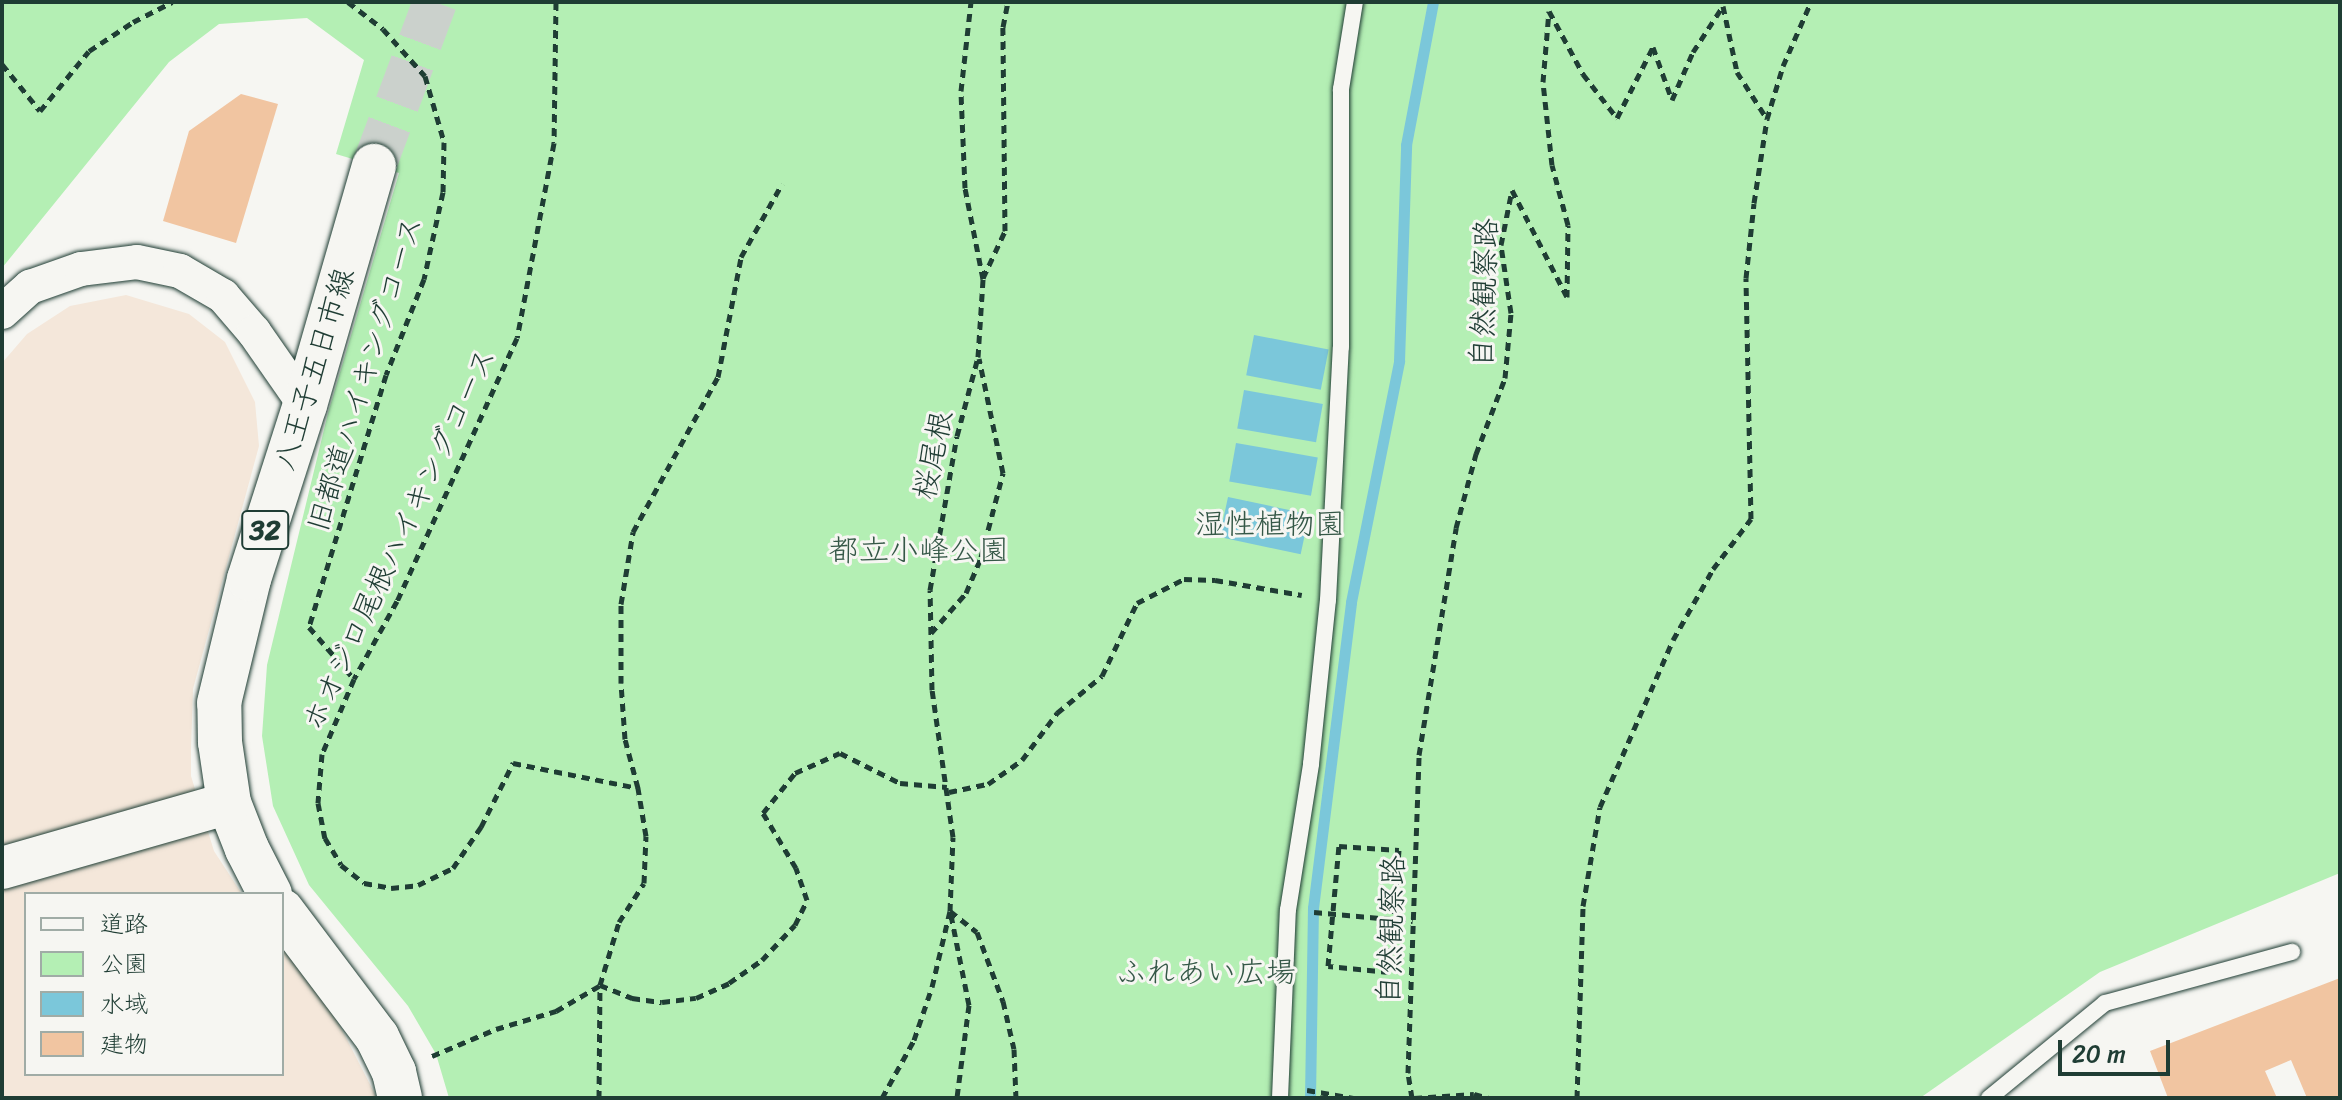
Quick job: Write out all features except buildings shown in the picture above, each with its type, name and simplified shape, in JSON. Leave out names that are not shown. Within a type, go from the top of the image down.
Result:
[{"type":"main road","name":"八王子五日市線","points":[[269,892],[247,849],[229,803],[220,742],[222,688],[249,579],[305,405],[374,166]]},
{"type":"main road","points":[[284,914],[353,1001],[377,1037],[397,1085]]},
{"type":"street","points":[[2,312],[30,287],[81,269],[137,262],[180,271],[223,296],[254,332],[305,405]]},
{"type":"street","points":[[2,868],[229,803]]},
{"type":"lane","points":[[1280,1098],[1288,910],[1311,764],[1328,600],[1341,347],[1341,89],[1355,2]]},
{"type":"lane","points":[[1989,1098],[2105,1003],[2292,952]]},
{"type":"path","points":[[2,64],[40,111],[89,51],[133,22],[172,2]]},
{"type":"path","name":"旧都道ハイキングコース","points":[[348,2],[383,29],[425,76],[444,142],[443,192],[424,279],[386,375],[309,627],[354,679]]},
{"type":"path","name":"ホオジロ尾根ハイキングコース","points":[[556,2],[554,143],[517,338],[410,575],[354,679],[322,754],[318,803],[325,838],[341,865],[364,883],[391,888],[418,885],[453,868],[481,827],[513,763],[638,788]]},
{"type":"path","name":"桜尾根","points":[[882,1098],[914,1040],[932,987],[950,911],[953,837],[932,690],[930,590],[957,436],[978,357],[983,279],[965,188],[961,91],[971,2]]},
{"type":"path","points":[[983,279],[1005,231],[1003,27],[1008,2]]},
{"type":"path","points":[[1577,1098],[1583,906],[1600,807],[1673,640],[1713,569],[1751,519],[1746,278],[1767,119],[1783,66],[1811,2]]},
{"type":"path","name":"自然観察路","points":[[1413,1098],[1408,1073],[1419,755],[1456,528],[1476,454],[1505,378],[1511,313],[1501,245],[1512,190],[1567,297],[1568,225],[1552,165],[1543,82],[1549,11],[1583,74],[1617,118],[1653,47],[1672,100],[1693,52],[1723,6],[1737,72],[1767,119]]},
{"type":"path","points":[[599,1098],[600,985],[619,922],[644,883],[646,836],[625,739],[621,683],[621,604],[633,532],[718,377],[741,257],[782,184]]},
{"type":"path","points":[[931,633],[966,593],[981,557],[1003,473],[978,357]]},
{"type":"path","points":[[600,985],[632,998],[662,1002],[696,998],[729,983],[762,960],[795,925],[807,900],[796,868],[763,813],[795,773],[840,753],[900,783],[948,790],[988,784],[1022,760],[1057,713],[1102,676],[1137,603],[1184,579],[1215,580],[1328,600]]},
{"type":"path","points":[[1339,846],[1399,850],[1394,919],[1389,972],[1328,966],[1339,846]]},
{"type":"path","points":[[950,911],[969,1005],[957,1098]]},
{"type":"path","points":[[950,911],[977,932],[1003,1001],[1014,1049],[1016,1098]]},
{"type":"path","points":[[1322,913],[1413,921]]},
{"type":"path","points":[[397,1085],[496,1029],[556,1011],[600,985]]},
{"type":"path","points":[[1321,1090],[1353,1098]]},
{"type":"path","points":[[1413,1098],[1474,1094],[1489,1098]]},
{"type":"shaded area","points":[[126,295],[189,314],[225,342],[255,402],[259,446],[193,689],[191,749],[191,776],[214,851],[241,892],[24,892],[24,1076],[284,1076],[284,950],[325,997],[377,1098],[2,1098],[2,363],[27,334],[70,306]]},
{"type":"green space","name":"都立小峰公園","points":[[2,2],[2340,2],[2340,873],[2100,972],[1920,1098],[449,1098],[436,1054],[408,1006],[309,885],[273,806],[262,736],[267,665],[328,413],[399,173],[336,154],[364,60],[307,18],[219,24],[169,62],[2,268]]},
{"type":"water","points":[[1254,335],[1329,350],[1321,390],[1246,375]]},
{"type":"water","points":[[1244,390],[1323,404],[1316,442],[1237,428]]},
{"type":"water","points":[[1236,443],[1318,457],[1311,496],[1229,481]]},
{"type":"water","points":[[1228,497],[1309,514],[1301,554],[1219,537]]},
{"type":"waterway","points":[[1310,1098],[1313,908],[1351,602],[1399,361],[1406,145],[1433,2]]},
{"type":"tunnel","points":[[374,166],[435,2]]},
{"type":"park label","name":"湿性植物園","points":[[1270,524]]},
{"type":"park label","name":"ふれあい広場","points":[[1206,972]]}]
